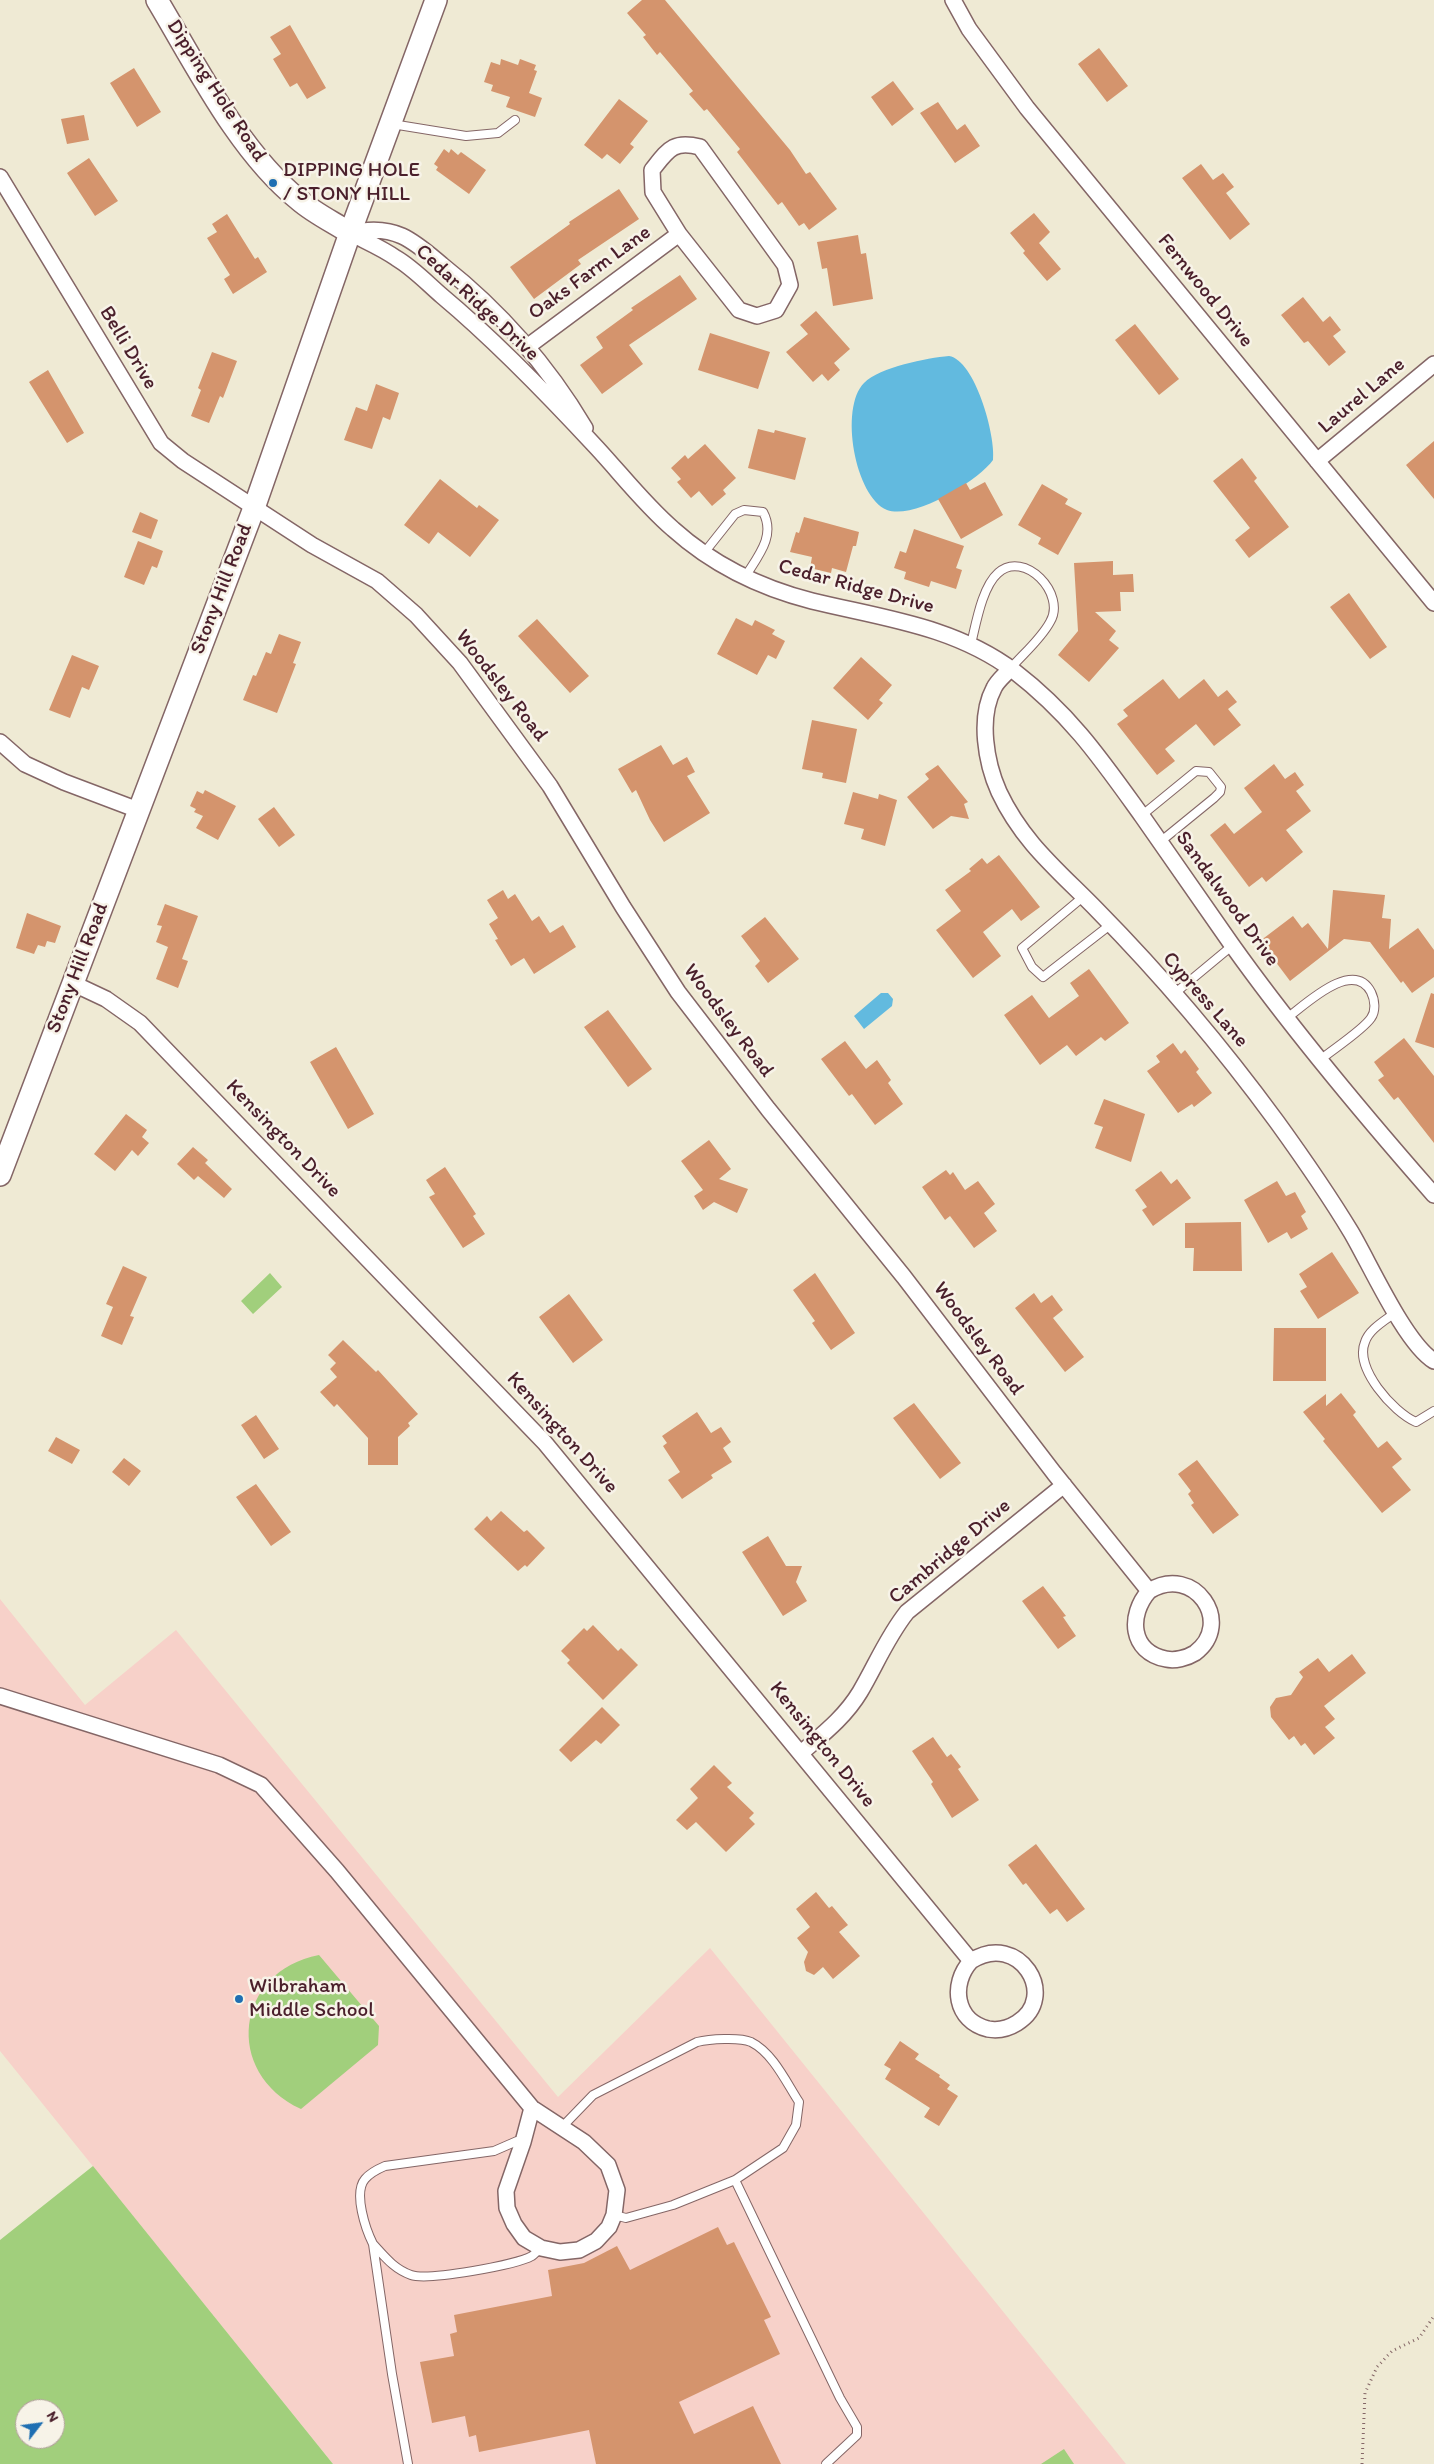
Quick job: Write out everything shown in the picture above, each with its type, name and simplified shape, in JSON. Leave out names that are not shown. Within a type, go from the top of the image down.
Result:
[{"type":"main road","name":"Dipping Hole Road","points":[[157,0],[221,107],[269,172],[299,201],[350,233]]},
{"type":"main road","name":"Stony Hill Road","points":[[0,1175],[254,508],[350,233],[392,124],[436,0]]},
{"type":"street","name":"Fernwood Drive","points":[[953,0],[969,28],[1027,108],[1434,603]]},
{"type":"street","name":"Oaks Farm Lane","points":[[684,143],[700,147],[786,265],[790,285],[776,310],[757,316],[739,310],[679,234],[653,192],[652,170],[668,150],[684,143]]},
{"type":"street","name":"Belli Drive","points":[[0,177],[161,442],[183,462],[217,482],[254,508]]},
{"type":"street","name":"Cedar Ridge Drive","points":[[350,233],[368,229],[387,231],[416,244],[481,298],[527,347],[560,389],[598,448]]},
{"type":"street","name":"Cedar Ridge Drive","points":[[350,233],[396,257],[413,269],[471,320],[598,448],[633,490],[673,529],[704,552],[745,576],[809,600],[909,622],[971,644]]},
{"type":"street","name":"Oaks Farm Lane","points":[[527,347],[679,234]]},
{"type":"street","name":"Laurel Lane","points":[[1317,461],[1434,364]]},
{"type":"street","name":"Woodsley Road","points":[[254,508],[312,545],[377,581],[416,615],[460,662],[550,786],[623,908],[678,992],[768,1109],[904,1277],[1064,1485],[1149,1591]]},
{"type":"street","name":"Sandalwood Drive","points":[[971,644],[1010,669],[1043,695],[1074,724],[1287,1018],[1320,1060],[1434,1194]]},
{"type":"street","name":"Cypress Lane","points":[[1010,669],[994,686],[988,702],[986,741],[991,768],[999,791],[1024,837],[1174,994],[1246,1080],[1299,1153],[1351,1233],[1396,1312],[1425,1355],[1434,1360]]},
{"type":"street","points":[[0,742],[25,764],[64,782],[138,810]]},
{"type":"street","name":"Kensington Drive","points":[[72,983],[106,999],[140,1023],[519,1414],[601,1508],[971,1960]]},
{"type":"street","name":"Cambridge Drive","points":[[801,1753],[834,1726],[852,1704],[894,1629],[907,1612],[1064,1485]]},
{"type":"street","points":[[1163,1584],[1181,1584],[1198,1592],[1204,1600],[1211,1618],[1210,1629],[1200,1649],[1181,1659],[1167,1660],[1154,1655],[1142,1645],[1135,1630],[1134,1615],[1140,1601],[1149,1591],[1163,1584]]},
{"type":"street","points":[[0,1696],[219,1764],[261,1786],[337,1871],[532,2108],[563,2126],[584,2142],[608,2165],[617,2190],[614,2215],[609,2227],[596,2241],[579,2250],[560,2252],[541,2248],[524,2238],[514,2224],[507,2208],[506,2191],[523,2142],[532,2108]]},
{"type":"street","points":[[1000,1952],[1019,1959],[1026,1966],[1033,1980],[1035,1995],[1033,2005],[1021,2021],[1002,2029],[992,2030],[982,2027],[966,2016],[960,2007],[957,1987],[960,1977],[971,1960],[980,1955],[1000,1952]]},
{"type":"lane","points":[[392,124],[466,136],[498,133],[515,120]]},
{"type":"lane","points":[[704,552],[735,514],[744,510],[763,512],[768,522],[766,543],[745,576]]},
{"type":"lane","points":[[971,644],[984,596],[998,572],[1014,566],[1032,571],[1050,588],[1054,606],[1051,621],[1010,669]]},
{"type":"lane","points":[[1141,816],[1196,771],[1209,772],[1221,787],[1220,792],[1214,798],[1160,842]]},
{"type":"lane","points":[[1083,897],[1022,948],[1032,967],[1043,977],[1110,925]]},
{"type":"lane","points":[[1174,994],[1233,945]]},
{"type":"lane","points":[[1287,1018],[1338,981],[1350,979],[1368,987],[1374,998],[1370,1019],[1320,1060]]},
{"type":"lane","points":[[1396,1312],[1373,1330],[1365,1340],[1362,1354],[1367,1369],[1386,1399],[1403,1416],[1416,1422],[1434,1410]]},
{"type":"lane","points":[[563,2126],[593,2095],[698,2042],[710,2039],[750,2042],[771,2059],[799,2102],[796,2125],[782,2148],[735,2180],[673,2205],[626,2218],[614,2215]]},
{"type":"lane","points":[[523,2142],[518,2141],[494,2151],[385,2166],[375,2171],[364,2180],[360,2198],[365,2229],[373,2244],[394,2268],[414,2276],[477,2270],[532,2256],[541,2248]]},
{"type":"lane","points":[[735,2180],[840,2398],[857,2427],[857,2435],[826,2464]]},
{"type":"lane","points":[[373,2244],[392,2374],[408,2464]]},
{"type":"path","points":[[1362,2464],[1364,2393],[1377,2367],[1392,2350],[1419,2338],[1434,2316]]},
{"type":"shaded area","name":"Wilbraham Middle School","points":[[0,1599],[85,1705],[176,1630],[558,2097],[710,1948],[1126,2464],[333,2464],[0,2051]]},
{"type":"green space","points":[[270,1273],[282,1287],[253,1314],[241,1301]]},
{"type":"green space","points":[[319,1955],[379,2026],[378,2045],[301,2109],[276,2093],[259,2072],[250,2049],[249,2024],[256,2001],[270,1981],[291,1965]]},
{"type":"green space","points":[[93,2166],[333,2464],[0,2464],[0,2240]]},
{"type":"green space","points":[[1064,2449],[1074,2464],[1041,2464]]},
{"type":"water","points":[[949,356],[958,361],[967,371],[982,400],[991,434],[993,460],[974,478],[945,497],[913,509],[899,512],[887,510],[876,502],[866,488],[859,471],[852,431],[856,395],[864,383],[881,372],[917,361]]},
{"type":"water","points":[[881,993],[888,993],[893,999],[892,1006],[864,1029],[854,1016]]},
{"type":"building","points":[[642,0],[665,0],[790,150],[806,174],[810,172],[837,209],[809,230],[804,223],[799,226],[782,202],[778,205],[737,152],[740,149],[707,109],[704,111],[689,94],[693,91],[660,52],[657,55],[643,37],[646,35],[627,13]]},
{"type":"building","points":[[290,25],[326,88],[307,99],[297,83],[290,87],[273,59],[281,54],[270,37]]},
{"type":"building","points":[[1099,48],[1128,86],[1107,102],[1078,64]]},
{"type":"building","points":[[501,59],[518,65],[520,59],[536,65],[534,70],[537,71],[529,93],[542,98],[535,117],[506,107],[510,97],[491,91],[493,85],[484,82],[491,62],[500,65]]},
{"type":"building","points":[[134,68],[161,112],[137,127],[110,83]]},
{"type":"building","points":[[893,81],[914,109],[892,126],[871,97]]},
{"type":"building","points":[[619,99],[648,121],[630,144],[634,147],[620,164],[607,154],[602,159],[584,145]]},
{"type":"building","points":[[938,102],[957,130],[965,124],[980,146],[955,163],[920,113]]},
{"type":"building","points":[[84,115],[89,140],[67,144],[61,119]]},
{"type":"building","points":[[444,149],[449,153],[451,149],[458,155],[461,152],[486,170],[469,194],[436,170],[438,167],[434,164]]},
{"type":"building","points":[[89,158],[118,201],[95,216],[67,173]]},
{"type":"building","points":[[1201,164],[1213,180],[1223,173],[1234,187],[1226,193],[1250,224],[1230,240],[1182,178]]},
{"type":"building","points":[[619,189],[639,219],[578,260],[581,264],[534,299],[510,267],[570,224],[569,222]]},
{"type":"building","points":[[1034,213],[1050,232],[1039,243],[1061,269],[1047,281],[1023,253],[1025,251],[1010,233]]},
{"type":"building","points":[[227,214],[255,259],[258,257],[267,272],[233,294],[224,279],[230,275],[207,238],[217,232],[212,224]]},
{"type":"building","points":[[858,235],[861,254],[866,253],[873,299],[833,306],[827,268],[822,269],[817,242]]},
{"type":"building","points":[[680,275],[697,299],[629,345],[643,364],[602,394],[580,365],[603,348],[596,337],[633,310],[631,308]]},
{"type":"building","points":[[1303,297],[1323,322],[1330,316],[1341,330],[1333,336],[1346,352],[1329,366],[1308,341],[1304,343],[1281,315]]},
{"type":"building","points":[[816,311],[850,349],[834,363],[840,370],[828,381],[822,374],[813,382],[786,352],[808,334],[800,325]]},
{"type":"building","points":[[1135,324],[1179,379],[1159,395],[1115,340]]},
{"type":"building","points":[[710,333],[770,352],[758,389],[698,370]]},
{"type":"building","points":[[212,352],[237,361],[223,398],[220,396],[209,423],[191,416],[201,390],[198,388]]},
{"type":"building","points":[[48,370],[84,433],[67,443],[29,382]]},
{"type":"building","points":[[376,384],[399,393],[390,420],[383,417],[372,449],[344,440],[356,407],[367,411]]},
{"type":"building","points":[[758,429],[774,433],[775,430],[806,438],[795,480],[748,468]]},
{"type":"building","points":[[1434,441],[1434,499],[1406,465]]},
{"type":"building","points":[[705,444],[736,478],[723,490],[726,494],[712,506],[699,491],[691,498],[677,482],[681,479],[671,468],[685,455],[688,459]]},
{"type":"building","points":[[1242,458],[1257,478],[1254,481],[1289,527],[1249,558],[1235,540],[1250,528],[1213,481]]},
{"type":"building","points":[[440,479],[477,508],[479,505],[499,520],[470,557],[438,532],[429,544],[404,525]]},
{"type":"building","points":[[985,482],[1003,515],[961,539],[938,499],[966,483],[970,490]]},
{"type":"building","points":[[1042,484],[1068,499],[1065,504],[1082,513],[1058,555],[1038,544],[1041,538],[1018,525]]},
{"type":"building","points":[[140,512],[158,520],[151,539],[132,532]]},
{"type":"building","points":[[804,517],[859,532],[846,572],[832,568],[831,573],[810,568],[812,557],[790,552],[796,532],[799,533]]},
{"type":"building","points":[[914,529],[964,546],[956,568],[962,570],[956,589],[931,581],[929,587],[904,579],[906,572],[894,568],[900,551],[906,553]]},
{"type":"building","points":[[138,541],[163,551],[157,568],[152,566],[144,585],[124,577]]},
{"type":"building","points":[[1113,561],[1113,575],[1133,574],[1134,592],[1120,592],[1121,611],[1095,612],[1116,631],[1109,640],[1119,648],[1089,682],[1058,655],[1078,631],[1074,563]]},
{"type":"building","points":[[1349,593],[1387,647],[1370,659],[1330,607]]},
{"type":"building","points":[[736,618],[752,626],[755,620],[775,630],[772,634],[785,641],[776,659],[768,655],[757,675],[717,654]]},
{"type":"building","points":[[537,619],[589,676],[570,693],[518,636]]},
{"type":"building","points":[[279,634],[301,642],[293,663],[296,664],[277,713],[243,700],[253,675],[256,676],[266,652],[271,654]]},
{"type":"building","points":[[72,655],[99,666],[89,690],[82,687],[70,718],[49,710]]},
{"type":"building","points":[[861,657],[892,685],[879,700],[883,703],[868,720],[833,688]]},
{"type":"building","points":[[1163,679],[1179,699],[1204,679],[1218,697],[1227,690],[1237,702],[1228,709],[1241,725],[1214,746],[1196,724],[1165,749],[1175,761],[1157,775],[1117,724],[1128,716],[1123,710]]},
{"type":"building","points":[[812,720],[857,729],[846,783],[822,778],[823,773],[802,769]]},
{"type":"building","points":[[661,745],[673,765],[687,757],[695,772],[687,776],[710,813],[664,842],[650,820],[636,790],[632,793],[618,769]]},
{"type":"building","points":[[1274,764],[1285,779],[1295,772],[1304,785],[1296,791],[1311,811],[1286,830],[1303,852],[1266,882],[1262,877],[1249,887],[1210,835],[1225,823],[1234,834],[1262,812],[1244,788]]},
{"type":"building","points":[[938,765],[968,802],[964,804],[969,819],[951,816],[933,829],[907,797],[929,779],[925,774]]},
{"type":"building","points":[[205,790],[236,806],[218,840],[196,828],[203,816],[194,812],[196,809],[190,806],[197,791],[203,794]]},
{"type":"building","points":[[853,792],[878,799],[879,794],[897,800],[885,846],[861,839],[864,829],[844,824]]},
{"type":"building","points":[[274,807],[295,835],[279,847],[258,819]]},
{"type":"building","points":[[999,855],[1040,907],[1021,921],[1012,909],[983,932],[1001,956],[973,978],[936,930],[961,911],[945,890],[971,871],[969,869],[982,858],[987,864]]},
{"type":"building","points":[[503,890],[508,899],[515,894],[532,921],[539,916],[550,933],[563,925],[576,947],[534,974],[524,958],[511,966],[495,940],[498,939],[489,924],[498,918],[487,900]]},
{"type":"building","points":[[1333,890],[1385,895],[1382,918],[1391,919],[1389,949],[1418,928],[1434,950],[1434,977],[1412,993],[1403,981],[1401,983],[1370,942],[1344,939],[1290,981],[1260,941],[1293,916],[1302,928],[1308,923],[1328,949]]},
{"type":"building","points":[[165,904],[198,916],[182,959],[188,961],[178,988],[156,979],[168,947],[156,942],[162,926],[157,925]]},
{"type":"building","points":[[27,913],[61,926],[55,943],[47,941],[45,947],[38,945],[34,954],[16,948]]},
{"type":"building","points":[[765,917],[799,959],[768,983],[755,966],[760,961],[741,936]]},
{"type":"building","points":[[1089,969],[1129,1023],[1105,1041],[1101,1037],[1076,1056],[1067,1045],[1040,1065],[1004,1015],[1032,995],[1049,1018],[1079,996],[1070,983]]},
{"type":"building","points":[[1431,993],[1434,994],[1434,1048],[1415,1042]]},
{"type":"building","points":[[608,1010],[652,1069],[628,1087],[584,1027]]},
{"type":"building","points":[[1404,1038],[1434,1076],[1434,1143],[1398,1097],[1394,1100],[1378,1080],[1384,1076],[1374,1062]]},
{"type":"building","points":[[845,1041],[866,1069],[877,1060],[891,1080],[888,1083],[903,1104],[875,1125],[852,1094],[849,1096],[821,1059]]},
{"type":"building","points":[[1173,1043],[1181,1054],[1185,1050],[1199,1069],[1196,1072],[1212,1093],[1194,1107],[1192,1104],[1178,1113],[1147,1071],[1160,1062],[1156,1056]]},
{"type":"building","points":[[336,1047],[374,1114],[348,1129],[310,1062]]},
{"type":"building","points":[[1104,1099],[1145,1114],[1131,1162],[1095,1148],[1103,1127],[1094,1124]]},
{"type":"building","points":[[126,1114],[147,1130],[142,1137],[149,1143],[138,1156],[132,1150],[115,1171],[94,1154]]},
{"type":"building","points":[[709,1140],[731,1169],[719,1179],[748,1189],[737,1213],[714,1202],[703,1210],[694,1196],[703,1190],[681,1161]]},
{"type":"building","points":[[193,1147],[208,1160],[205,1163],[232,1189],[224,1198],[198,1176],[194,1180],[177,1164]]},
{"type":"building","points":[[445,1167],[476,1214],[473,1216],[485,1234],[463,1248],[429,1197],[435,1194],[426,1180]]},
{"type":"building","points":[[946,1170],[950,1175],[953,1172],[965,1190],[978,1181],[995,1204],[984,1213],[997,1231],[974,1248],[950,1216],[945,1220],[922,1187]]},
{"type":"building","points":[[1161,1171],[1171,1184],[1177,1179],[1191,1198],[1153,1226],[1142,1210],[1147,1207],[1135,1190]]},
{"type":"building","points":[[1277,1181],[1286,1196],[1295,1192],[1306,1212],[1301,1216],[1308,1229],[1291,1239],[1287,1232],[1268,1243],[1244,1200]]},
{"type":"building","points":[[1241,1222],[1242,1271],[1193,1271],[1194,1248],[1185,1248],[1185,1223]]},
{"type":"building","points":[[1332,1252],[1359,1293],[1318,1319],[1300,1291],[1307,1287],[1299,1274]]},
{"type":"building","points":[[123,1266],[147,1277],[130,1316],[134,1317],[122,1345],[101,1336],[113,1307],[106,1304]]},
{"type":"building","points":[[815,1273],[855,1333],[831,1350],[812,1323],[815,1321],[793,1290]]},
{"type":"building","points":[[1034,1293],[1041,1303],[1052,1295],[1063,1310],[1053,1318],[1084,1357],[1065,1372],[1015,1308]]},
{"type":"building","points":[[569,1294],[603,1340],[573,1363],[539,1317]]},
{"type":"building","points":[[1274,1328],[1326,1328],[1326,1381],[1273,1381]]},
{"type":"building","points":[[343,1340],[376,1372],[378,1370],[418,1414],[408,1423],[410,1426],[398,1437],[398,1465],[368,1465],[368,1438],[337,1404],[334,1407],[320,1392],[337,1377],[330,1369],[336,1363],[328,1355]]},
{"type":"building","points":[[1341,1393],[1356,1412],[1353,1415],[1378,1448],[1387,1441],[1402,1459],[1392,1467],[1411,1490],[1382,1513],[1323,1441],[1325,1439],[1303,1412],[1326,1394],[1326,1406]]},
{"type":"building","points":[[914,1403],[961,1463],[940,1479],[893,1418]]},
{"type":"building","points":[[697,1412],[711,1433],[721,1427],[731,1442],[723,1448],[732,1462],[711,1475],[713,1478],[682,1499],[668,1480],[680,1472],[663,1446],[667,1443],[662,1436]]},
{"type":"building","points":[[256,1415],[279,1449],[264,1459],[241,1425]]},
{"type":"building","points":[[56,1437],[80,1450],[72,1464],[48,1451]]},
{"type":"building","points":[[124,1458],[141,1471],[129,1486],[112,1472]]},
{"type":"building","points":[[1197,1460],[1239,1515],[1213,1534],[1191,1505],[1194,1503],[1188,1494],[1191,1491],[1178,1474]]},
{"type":"building","points":[[256,1484],[291,1532],[271,1546],[236,1497]]},
{"type":"building","points":[[501,1511],[524,1532],[527,1530],[545,1548],[527,1567],[525,1565],[518,1571],[474,1529],[487,1516],[491,1521]]},
{"type":"building","points":[[768,1536],[786,1566],[802,1566],[796,1582],[807,1601],[783,1616],[742,1552]]},
{"type":"building","points":[[1043,1586],[1066,1616],[1063,1617],[1076,1636],[1058,1649],[1022,1601]]},
{"type":"building","points":[[593,1625],[618,1651],[621,1648],[638,1665],[603,1700],[567,1663],[570,1660],[561,1651],[584,1628],[587,1631]]},
{"type":"building","points":[[1352,1654],[1366,1673],[1324,1706],[1335,1719],[1325,1727],[1335,1738],[1314,1755],[1305,1743],[1301,1746],[1294,1736],[1289,1740],[1271,1717],[1270,1707],[1276,1698],[1291,1695],[1303,1677],[1299,1672],[1318,1658],[1329,1672]]},
{"type":"building","points":[[602,1707],[620,1725],[601,1744],[596,1740],[571,1762],[559,1750]]},
{"type":"building","points":[[933,1737],[947,1757],[951,1754],[961,1767],[958,1769],[979,1800],[952,1818],[931,1784],[933,1782],[912,1751]]},
{"type":"building","points":[[714,1765],[732,1783],[727,1787],[754,1813],[749,1818],[755,1824],[726,1852],[696,1822],[687,1830],[676,1820],[698,1798],[690,1789]]},
{"type":"building","points":[[1036,1844],[1085,1909],[1067,1922],[1057,1909],[1050,1914],[1026,1883],[1023,1885],[1008,1865]]},
{"type":"building","points":[[816,1892],[829,1908],[832,1906],[848,1925],[839,1932],[860,1956],[833,1979],[823,1967],[814,1975],[806,1971],[804,1962],[808,1952],[797,1938],[810,1927],[796,1909]]},
{"type":"building","points":[[900,2041],[919,2054],[915,2059],[940,2075],[939,2077],[950,2085],[947,2089],[958,2096],[939,2126],[924,2117],[930,2108],[885,2079],[891,2069],[884,2065]]},
{"type":"building","points":[[718,2227],[727,2245],[734,2242],[771,2317],[764,2320],[780,2354],[679,2402],[694,2434],[753,2406],[781,2464],[596,2464],[589,2430],[479,2452],[476,2435],[469,2437],[465,2416],[432,2423],[420,2362],[454,2356],[450,2334],[457,2332],[454,2315],[552,2296],[548,2270],[584,2263],[617,2246],[630,2270]]},
{"type":"place","name":"DIPPING HOLE / STONY HILL","points":[[273,183]]},
{"type":"place","name":"Wilbraham Middle School","points":[[239,1999]]}]
